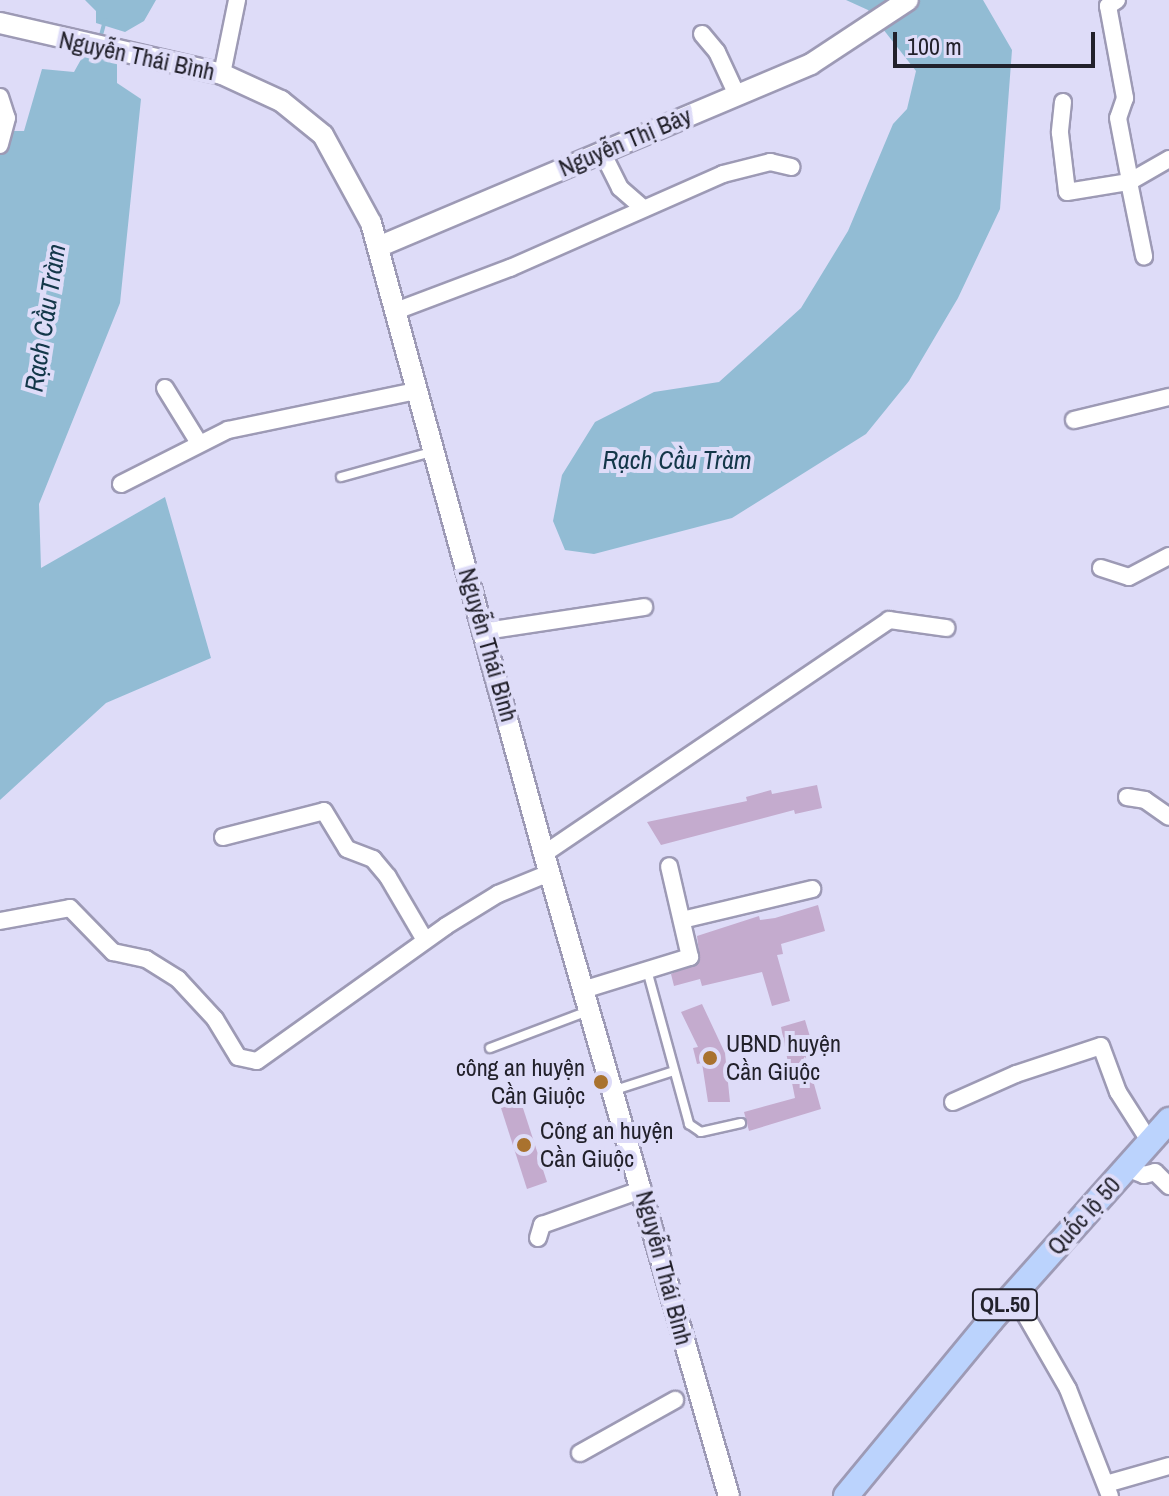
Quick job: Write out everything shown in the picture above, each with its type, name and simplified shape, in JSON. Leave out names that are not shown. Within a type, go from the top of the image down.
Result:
[{"type":"main road","name":"Quốc lộ 50","points":[[846,1496],[1014,1295],[1169,1120]]},
{"type":"street","points":[[222,74],[237,0]]},
{"type":"street","name":"Nguyễn Thị Bảy","points":[[378,247],[811,64],[908,0]]},
{"type":"street","points":[[1117,0],[1108,6],[1125,98],[1118,118],[1144,256]]},
{"type":"street","name":"Nguyễn Thái Bình","points":[[0,23],[55,40],[222,74],[281,101],[323,135],[371,223],[431,452],[486,631],[546,864],[589,999],[729,1496]]},
{"type":"street","points":[[702,34],[717,52],[737,95]]},
{"type":"street","points":[[0,97],[7,118],[0,145]]},
{"type":"street","points":[[1063,102],[1060,133],[1067,192],[1130,181],[1169,159]]},
{"type":"street","points":[[602,152],[620,188],[643,208]]},
{"type":"street","points":[[396,311],[510,268],[643,208],[750,165],[791,167]]},
{"type":"street","points":[[165,388],[199,443]]},
{"type":"street","points":[[121,484],[199,443],[253,422],[416,391]]},
{"type":"street","points":[[1074,420],[1169,397]]},
{"type":"street","points":[[1101,568],[1129,577],[1169,556]]},
{"type":"street","points":[[486,631],[644,607]]},
{"type":"street","points":[[0,921],[70,908],[113,952],[146,959],[178,979],[215,1019],[238,1057],[257,1061],[425,940],[546,864],[889,620],[946,628]]},
{"type":"street","points":[[1127,797],[1145,800],[1169,817]]},
{"type":"street","points":[[223,837],[327,813],[347,849],[373,859],[388,877],[425,940]]},
{"type":"street","points":[[589,999],[647,970],[690,957],[669,866]]},
{"type":"street","points":[[682,920],[812,889]]},
{"type":"street","points":[[953,1102],[994,1082],[1101,1046],[1118,1092],[1150,1142]]},
{"type":"street","points":[[1126,1168],[1144,1175],[1155,1172],[1169,1186]]},
{"type":"street","points":[[538,1238],[542,1225],[643,1189]]},
{"type":"street","points":[[1014,1295],[1068,1389],[1108,1490],[1169,1466]]},
{"type":"street","points":[[580,1453],[697,1389]]},
{"type":"lane","points":[[341,477],[431,452]]},
{"type":"lane","points":[[647,970],[680,1102],[696,1131],[741,1123]]},
{"type":"lane","points":[[490,1048],[589,999]]},
{"type":"lane","points":[[615,1090],[674,1071]]},
{"type":"water","points":[[85,0],[156,0],[144,21],[125,32],[96,23],[96,11]]},
{"type":"water","name":"Rạch Cầu Tràm","points":[[846,0],[983,0],[1012,50],[1000,209],[958,298],[909,381],[866,434],[732,518],[594,554],[565,550],[553,521],[562,475],[595,422],[654,392],[719,382],[801,308],[848,231],[893,124],[907,109],[916,71],[868,10]]},
{"type":"water","name":"Rạch Cầu Tràm","points":[[84,54],[117,61],[117,83],[141,99],[120,303],[39,504],[41,568],[165,497],[211,658],[106,703],[0,800],[0,154],[7,131],[24,131],[42,69],[74,72]]},
{"type":"building","points":[[817,785],[822,808],[795,814],[794,810],[661,845],[647,822],[747,801],[746,797],[771,790],[772,794]]},
{"type":"building","points":[[818,905],[825,931],[781,944],[783,954],[777,955],[790,1001],[772,1006],[762,972],[702,986],[700,979],[674,986],[671,974],[700,961],[697,936],[759,916],[760,920],[775,918]]},
{"type":"building","name":"UBND huyện Cần Giuộc","points":[[702,1004],[725,1053],[730,1102],[708,1102],[702,1063],[697,1064],[693,1048],[698,1047],[681,1012]]},
{"type":"building","points":[[805,1020],[814,1050],[805,1052],[821,1109],[749,1131],[744,1112],[795,1098],[781,1027]]},
{"type":"building","name":"Công an huyện Cần Giuộc","points":[[521,1102],[547,1182],[527,1189],[501,1108]]},
{"type":"waterway","name":"Rạch Cầu Tràm","points":[[100,39],[105,20]]},
{"type":"place","name":"UBND huyện Cần Giuộc","points":[[710,1058]]},
{"type":"place","name":"công an huyện Cần Giuộc","points":[[601,1082]]},
{"type":"place","name":"Công an huyện Cần Giuộc","points":[[524,1145]]}]
